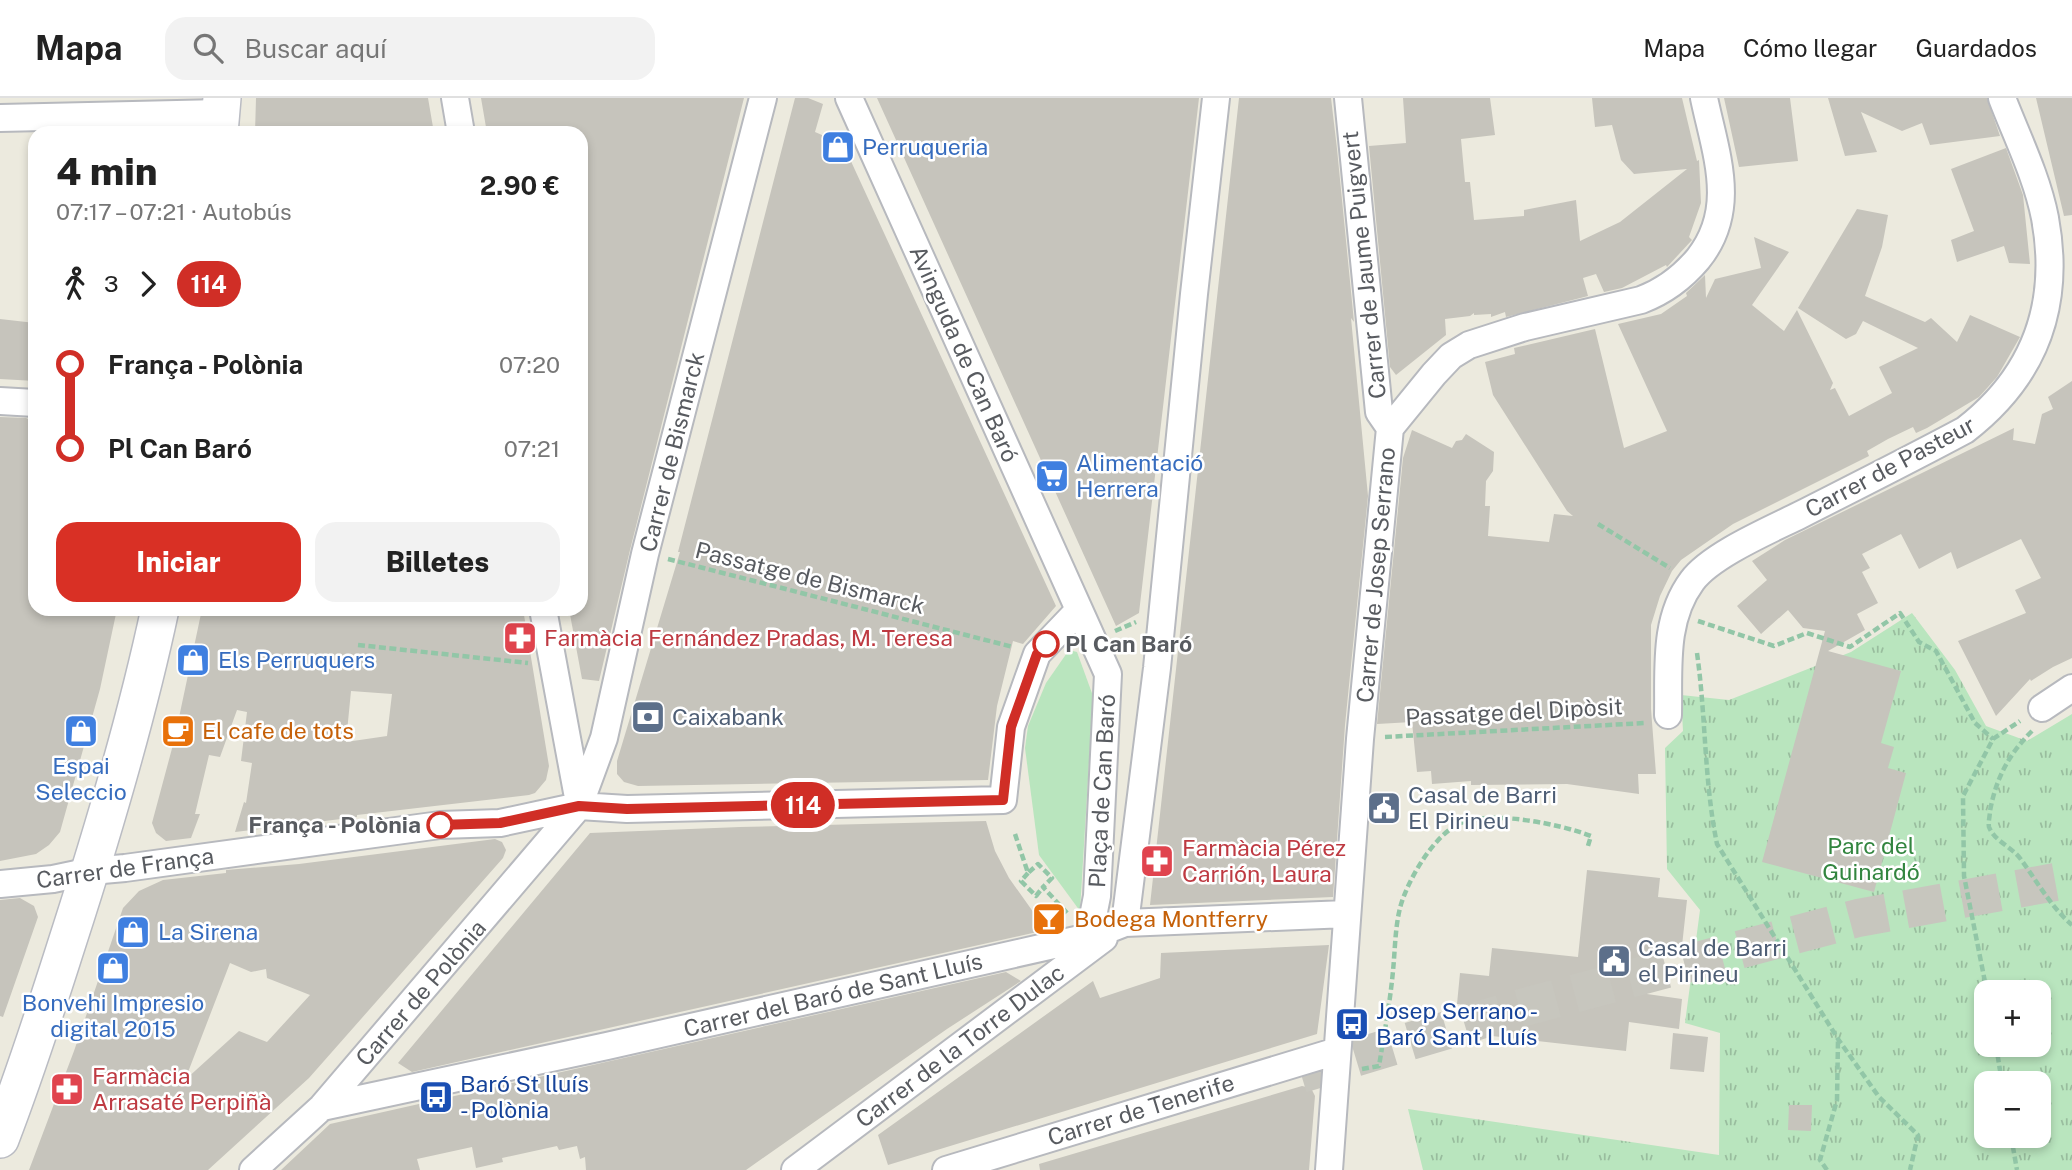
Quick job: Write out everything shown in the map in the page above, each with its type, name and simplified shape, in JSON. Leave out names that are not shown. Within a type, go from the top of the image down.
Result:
[{"type":"street","points":[[455,98],[460,126]]},
{"type":"street","name":"Carrer de Bismarck","points":[[579,806],[604,738],[645,554],[763,98]]},
{"type":"street","name":"Avinguda de Can Baró","points":[[849,98],[1079,610]]},
{"type":"street","points":[[1125,923],[1153,707],[1216,98]]},
{"type":"street","name":"Carrer de Jaume Puigvert","points":[[1348,98],[1379,412],[1390,428]]},
{"type":"street","name":"Carrer de Josep Serrano","points":[[1329,1170],[1360,738],[1390,428],[1451,356],[1469,345],[1525,327],[1642,300],[1674,284],[1691,267],[1715,232],[1721,213],[1719,167],[1704,98]]},
{"type":"street","name":"Carrer de Pasteur","points":[[1660,719],[1670,634],[1684,577],[1703,570],[1745,544],[1965,430],[2004,396],[2031,355],[2041,330],[2050,275],[2045,218],[2001,98]]},
{"type":"street","points":[[0,118],[221,115]]},
{"type":"street","points":[[0,401],[28,403]]},
{"type":"street","name":"Carrer de França","points":[[0,884],[440,825],[500,823],[579,806],[627,809],[1003,800],[1011,727],[1037,654],[1079,610]]},
{"type":"street","name":"Plaça de Can Baró","points":[[1079,610],[1108,674],[1097,896],[1082,930]]},
{"type":"street","points":[[0,1139],[23,1080],[91,870],[144,687],[159,616]]},
{"type":"street","points":[[544,616],[579,806]]},
{"type":"street","points":[[2042,708],[2072,688]]},
{"type":"street","name":"Carrer de Polònia","points":[[253,1170],[323,1107],[579,806]]},
{"type":"street","name":"Carrer del Baró de Sant Lluís","points":[[323,1107],[621,1043],[1082,930],[1125,923],[1347,914]]},
{"type":"street","name":"Carrer de la Torre Dulac","points":[[795,1170],[1125,923]]},
{"type":"street","name":"Carrer de Tenerife","points":[[946,1170],[1337,1051]]},
{"type":"path","points":[[1598,524],[1684,577],[1700,601],[1697,630]]},
{"type":"path","name":"Passatge de Bismarck","points":[[668,559],[1026,651]]},
{"type":"path","points":[[1698,620],[1774,646],[1807,634],[1850,647],[1900,613],[1919,642],[1936,651],[1975,723],[1993,739]]},
{"type":"path","points":[[358,645],[539,664]]},
{"type":"path","points":[[1696,649],[1702,687],[1709,809],[1717,844],[1838,1039],[1880,1097],[1919,1135],[1910,1170]]},
{"type":"path","points":[[1985,980],[1965,876],[1962,796],[1993,739],[2042,708]]},
{"type":"path","points":[[2042,708],[2035,728],[2017,746],[2001,771],[1988,824],[1997,839],[2015,850],[2060,915],[2072,925]]},
{"type":"path","name":"Passatge del Dipòsit","points":[[1377,737],[1660,719]]},
{"type":"path","points":[[1357,1069],[1379,1066],[1391,992],[1400,907],[1420,863],[1441,838],[1461,823],[1505,816],[1576,830],[1591,836],[1587,849]]},
{"type":"path","points":[[1015,834],[1028,873]]},
{"type":"path","points":[[1038,864],[1052,878],[1036,896],[1021,881],[1028,873],[1038,864]]},
{"type":"path","points":[[1044,887],[1082,930]]},
{"type":"path","points":[[1827,1170],[1820,1160],[1837,1100],[1838,1039]]},
{"type":"path","points":[[2013,1148],[2017,1170]]},
{"type":"green space","name":"Parc del Guinardó","points":[[1912,613],[1955,670],[1986,726],[2027,741],[2072,714],[2072,1170],[1423,1170],[1408,1109],[1719,1155],[1720,1033],[1685,1023],[1700,910],[1667,869],[1665,748],[1683,731],[1681,695],[1729,700],[1851,652]]},
{"type":"green space","points":[[1069,650],[1077,652],[1093,696],[1080,911],[1039,855],[1025,748],[1028,726],[1046,683]]},
{"type":"building","points":[[256,98],[428,98],[433,126],[255,126]]},
{"type":"building","points":[[481,98],[744,98],[599,681],[582,679],[570,616],[588,616],[588,126],[486,126]]},
{"type":"building","points":[[795,98],[808,98],[823,104],[815,132],[843,144],[1056,606],[1023,644],[1013,641],[997,706],[988,780],[638,786],[624,782],[617,774],[617,761],[680,552]]},
{"type":"building","points":[[877,98],[1199,98],[1139,613],[1116,626]]},
{"type":"building","points":[[1239,98],[1331,98],[1337,149],[1368,496],[1345,725],[1333,897],[1150,905]]},
{"type":"building","points":[[1403,98],[1490,98],[1495,135],[1461,139],[1465,182],[1470,182],[1474,220],[1524,216],[1524,210],[1576,200],[1580,241],[1620,222],[1687,169],[1634,174],[1621,160],[1612,125],[1595,127],[1592,98],[1682,98],[1697,161],[1699,160],[1701,203],[1689,237],[1692,240],[1667,267],[1666,265],[1622,288],[1604,292],[1596,274],[1583,278],[1588,296],[1506,317],[1505,312],[1491,317],[1491,314],[1474,313],[1470,316],[1445,319],[1446,335],[1396,375],[1390,367],[1369,146],[1406,143]]},
{"type":"building","points":[[1724,98],[1790,98],[1798,161],[1739,167]]},
{"type":"building","points":[[1828,98],[1987,98],[2000,136],[1930,145],[1922,123],[1902,131],[1861,112],[1877,152],[1845,156]]},
{"type":"building","points":[[2036,98],[2072,98],[2072,215],[2064,216]]},
{"type":"building","points":[[2006,148],[2023,195],[2030,264],[2009,263],[2004,246],[1957,262],[1951,240],[1974,231],[1951,169]]},
{"type":"building","points":[[1857,209],[1888,215],[1882,247],[1865,296],[1925,322],[1931,318],[1957,342],[1970,315],[2020,337],[1997,377],[1979,397],[1927,428],[1916,433],[1913,427],[1888,439],[1867,451],[1869,456],[1733,524],[1681,560],[1672,571],[1660,596],[1651,625],[1651,709],[1656,774],[1638,774],[1639,794],[1567,784],[1471,785],[1471,781],[1432,784],[1431,771],[1417,772],[1412,722],[1377,724],[1403,458],[1412,430],[1452,448],[1456,441],[1462,440],[1466,434],[1494,452],[1493,471],[1486,481],[1485,506],[1490,506],[1488,536],[1549,542],[1554,514],[1573,516],[1567,511],[1493,395],[1485,362],[1515,354],[1514,348],[1595,329],[1624,448],[1667,431],[1618,324],[1661,314],[1687,296],[1686,293],[1705,275],[1706,298],[1715,279],[1761,268],[1754,237],[1789,252],[1752,305],[1784,331],[1797,310],[1833,383],[1830,390],[1835,388],[1849,416],[1892,393],[1879,367],[1918,348],[1863,321],[1856,334],[1846,339],[1798,308]]},
{"type":"building","points":[[0,319],[28,322],[28,381],[0,379]]},
{"type":"building","points":[[2072,381],[2072,658],[2031,681],[2030,679],[1996,716],[1958,641],[2026,613],[2015,590],[2041,578],[2021,539],[1957,569],[1951,552],[1919,569],[1901,534],[1862,554],[1870,568],[1862,572],[1878,603],[1857,614],[1865,630],[1828,651],[1901,671],[1881,743],[1894,747],[1888,768],[1906,773],[1874,892],[1762,862],[1825,631],[1803,628],[1788,610],[1761,634],[1737,606],[1767,580],[1752,561],[1785,540],[2014,428],[2013,440],[2035,444],[2042,414],[2053,409],[2048,397]]},
{"type":"building","points":[[0,417],[28,419],[28,616],[116,616],[100,689],[60,832],[49,845],[36,854],[0,861]]},
{"type":"building","points":[[201,616],[524,616],[549,766],[546,780],[535,793],[235,832],[244,802],[246,803],[252,763],[241,761],[247,712],[237,710],[220,757],[209,755],[195,814],[200,814],[191,838],[166,841],[156,833],[152,823],[174,741]],"holes":[[[351,691],[392,694],[387,736],[346,742]]]},
{"type":"building","points":[[986,821],[995,851],[1009,878],[1046,930],[412,1072],[398,1063],[590,833]]},
{"type":"building","points":[[495,839],[502,842],[506,850],[503,858],[309,1078],[208,1170],[29,1170],[74,1051],[123,908],[139,891],[163,880],[226,873],[226,870],[299,864]],"holes":[[[230,963],[251,972],[266,969],[267,978],[310,995],[267,1042],[239,1031],[185,1080]]]},
{"type":"building","name":"Casal de Barri el Pirineu","points":[[1587,870],[1660,878],[1658,897],[1687,900],[1681,955],[1652,952],[1647,994],[1682,999],[1679,1029],[1629,1022],[1626,1051],[1483,1035],[1485,1007],[1457,1004],[1460,973],[1489,976],[1492,948],[1578,957]]},
{"type":"building","points":[[20,898],[34,906],[38,917],[3,1017],[0,1016],[0,900]]},
{"type":"building","points":[[1329,945],[1317,1034],[888,1165],[878,1135],[1093,981],[1100,998],[1160,978],[1161,953]]},
{"type":"building","points":[[1006,972],[1021,981],[947,1029],[746,1170],[586,1170],[585,1157],[580,1159],[577,1146],[559,1150],[557,1146],[502,1158],[503,1162],[476,1168],[472,1147],[417,1159],[420,1170],[281,1170],[330,1124]]},
{"type":"building","points":[[1673,1033],[1708,1037],[1704,1072],[1670,1069]]},
{"type":"building","points":[[1302,1086],[1311,1088],[1315,1096],[1309,1170],[1040,1170],[1039,1164]]},
{"type":"building","points":[[1789,1105],[1812,1105],[1811,1131],[1788,1130]]},
{"type":"tunnel","points":[[1301,1074],[1517,1009],[1858,918],[2072,879]]},
{"type":"bus line","name":"114","points":[[440,825],[500,823],[579,806],[627,809],[1003,800],[1011,727],[1037,654],[1046,644]]},
{"type":"place","name":"Perruqueria","points":[[838,147]]},
{"type":"place","name":"Alimentació Herrera","points":[[1052,476]]},
{"type":"place","name":"Farmàcia Fernández Pradas, M. Teresa","points":[[520,638]]},
{"type":"place","name":"Pl Can Baró","points":[[1046,644]]},
{"type":"place","name":"Els Perruquers","points":[[193,660]]},
{"type":"place","name":"Caixabank","points":[[648,717]]},
{"type":"place","name":"Espai Seleccio","points":[[81,731]]},
{"type":"place","name":"El cafe de tots","points":[[178,731]]},
{"type":"place","name":"Casal de Barri El Pirineu","points":[[1384,808]]},
{"type":"place","name":"França - Polònia","points":[[440,825]]},
{"type":"place","name":"Farmàcia Pérez Carrión, Laura","points":[[1157,861]]},
{"type":"place","name":"Bodega Montferry","points":[[1049,919]]},
{"type":"place","name":"La Sirena","points":[[133,932]]},
{"type":"place","name":"Casal de Barri el Pirineu","points":[[1614,961]]},
{"type":"place","name":"Bonvehi Impresio digital 2015","points":[[113,968]]},
{"type":"place","name":"Josep Serrano - Baró Sant Lluís","points":[[1352,1024]]},
{"type":"place","name":"Farmàcia Arrasaté Perpiñà","points":[[67,1089]]},
{"type":"place","name":"Baró St lluís - Polònia","points":[[436,1097]]}]
